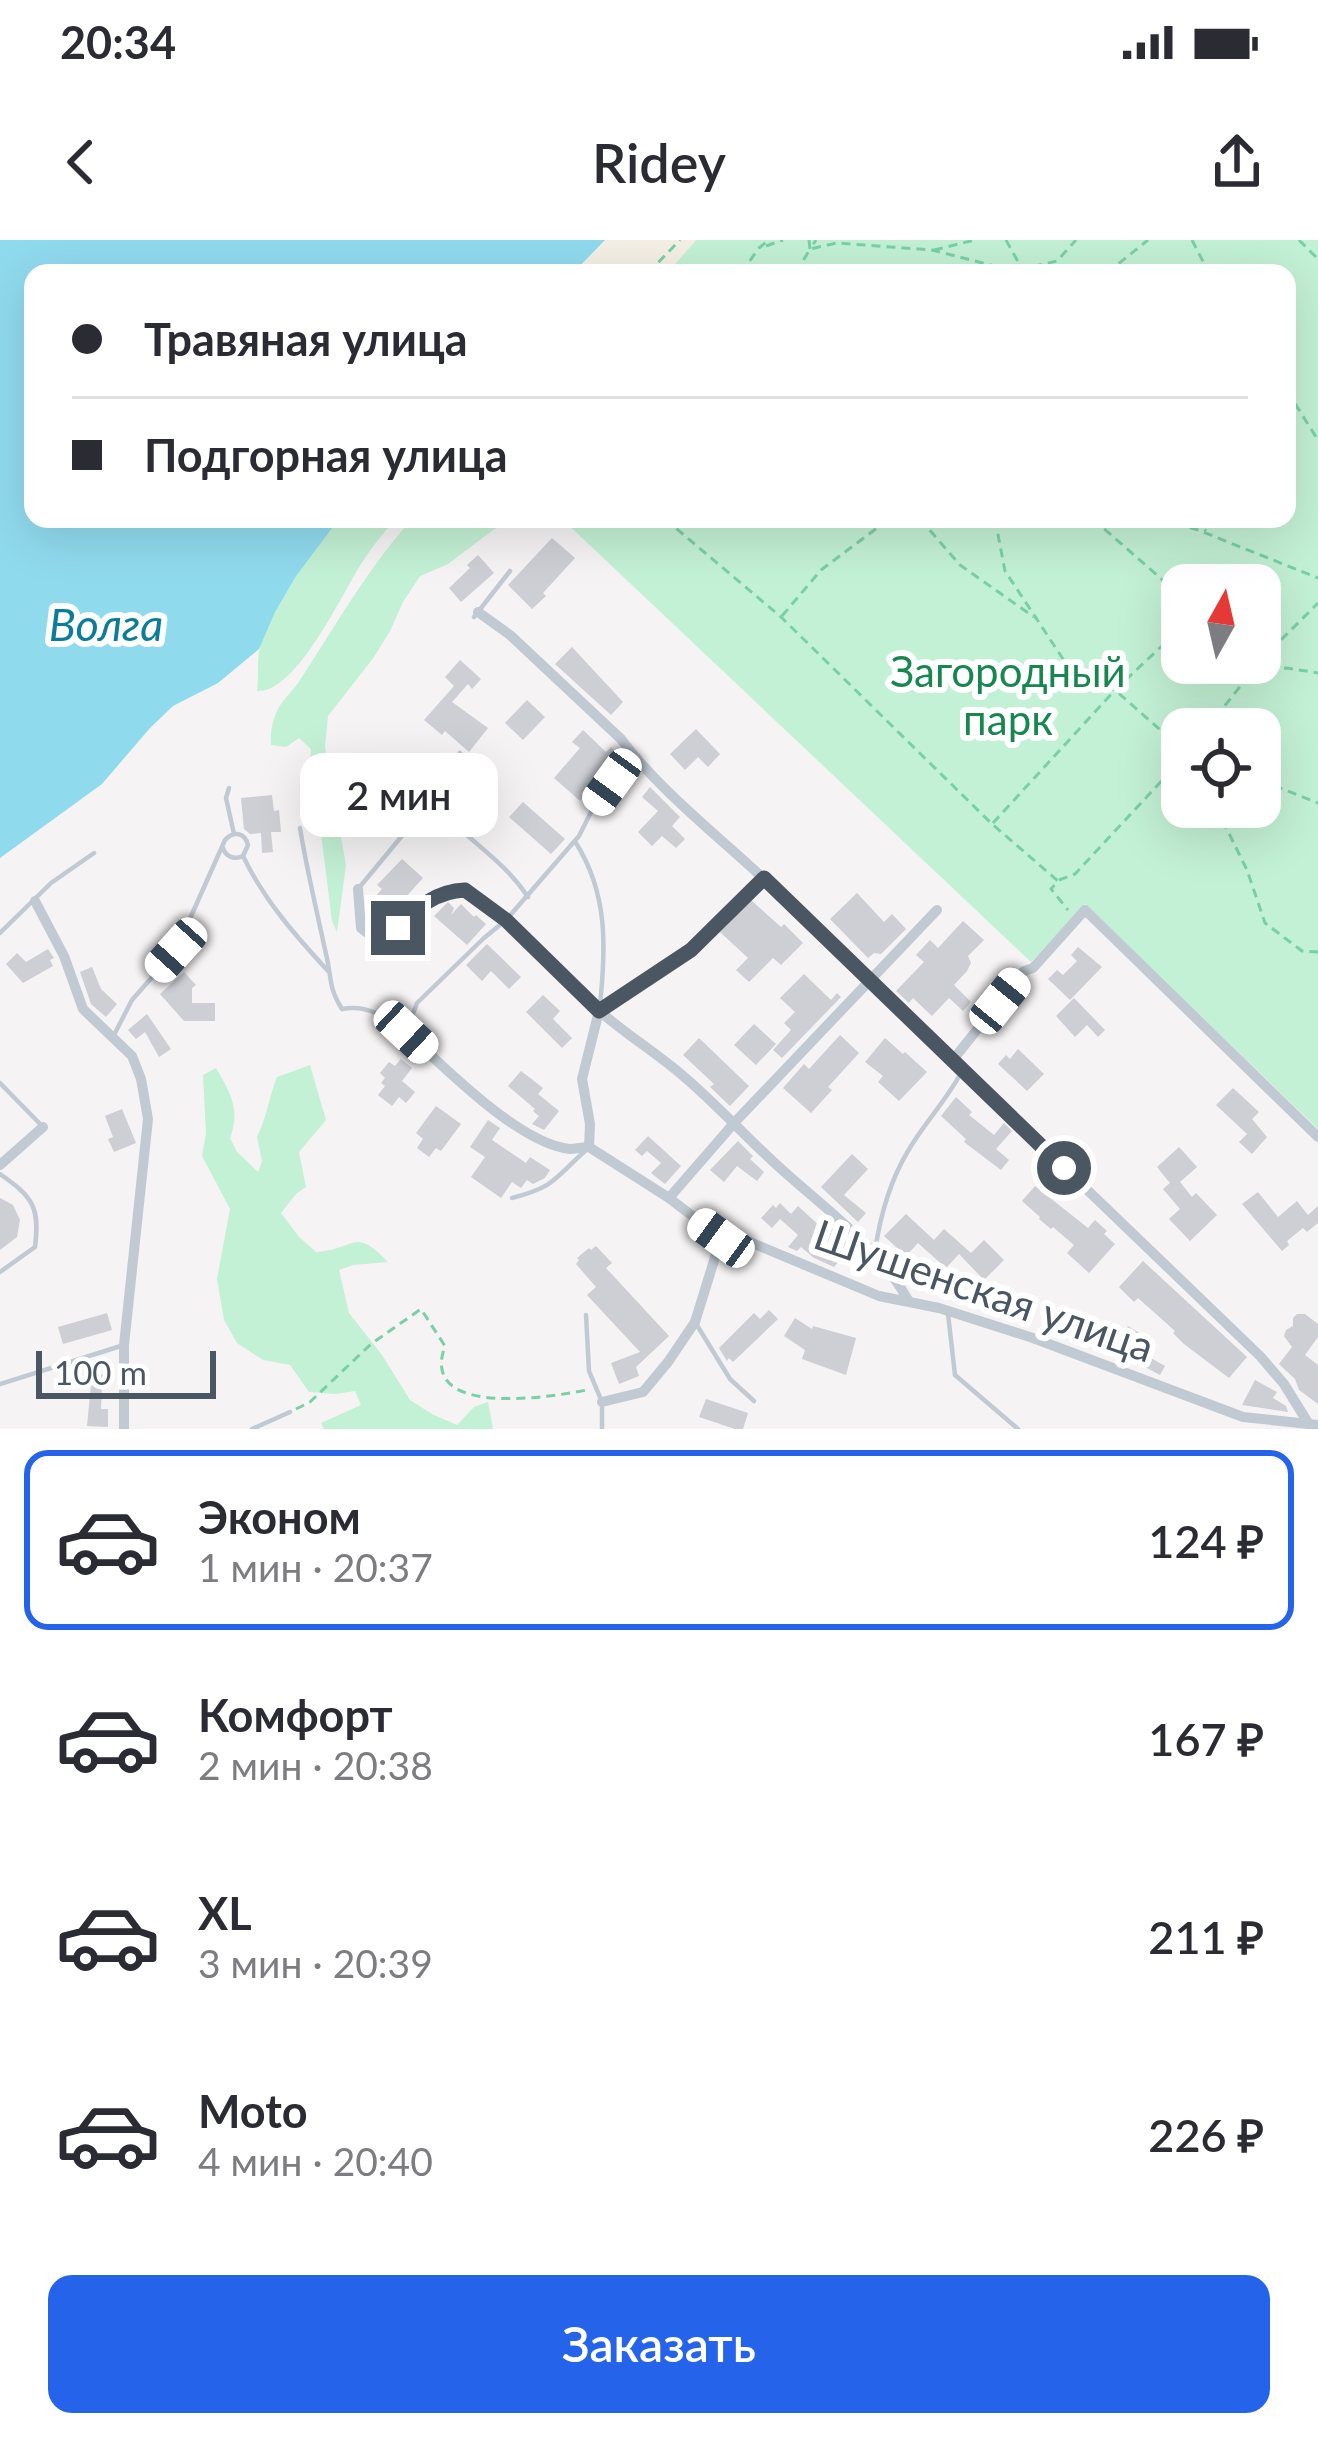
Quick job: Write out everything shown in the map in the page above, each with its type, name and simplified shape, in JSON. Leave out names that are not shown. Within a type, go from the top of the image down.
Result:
[{"type":"street","points":[[476,615],[539,662],[621,739],[1260,1355],[1314,1426]]},
{"type":"street","points":[[358,889],[362,928],[392,952],[405,944],[398,928],[411,914],[451,890],[465,890],[506,920],[599,1011],[681,1074],[875,1251],[908,1300]]},
{"type":"street","points":[[34,901],[64,956],[83,1009],[132,1056],[148,1119],[124,1345],[124,1429]]},
{"type":"street","points":[[669,1198],[937,910]]},
{"type":"street","points":[[952,1061],[1024,971],[1033,968],[1079,913],[1318,1137]]},
{"type":"street","points":[[589,1147],[582,1079],[599,1011]]},
{"type":"street","name":"Шушенская улица","points":[[406,1032],[518,1126],[570,1149],[589,1147],[721,1238],[745,1240],[879,1296],[947,1310],[1033,1338],[1243,1417],[1314,1426]]},
{"type":"street","points":[[0,1170],[43,1127]]},
{"type":"street","points":[[602,1402],[643,1392],[668,1362],[695,1322],[721,1238]]},
{"type":"lane","points":[[476,615],[510,571]]},
{"type":"lane","points":[[358,889],[430,802],[460,753]]},
{"type":"lane","points":[[300,828],[331,992],[342,1010],[368,1009],[406,1032],[417,1004],[528,897],[574,840],[632,754]]},
{"type":"lane","points":[[412,767],[430,802],[515,879],[528,897]]},
{"type":"lane","points":[[229,788],[226,798],[235,834]]},
{"type":"lane","points":[[113,1038],[132,1000],[176,950],[227,837],[242,835],[247,841],[243,856],[231,857],[224,848]]},
{"type":"lane","points":[[574,840],[595,882],[604,922],[599,1011]]},
{"type":"lane","points":[[0,933],[51,883],[94,853]]},
{"type":"lane","points":[[243,856],[260,890],[328,971]]},
{"type":"lane","points":[[599,1011],[691,950],[764,878]]},
{"type":"lane","points":[[875,1251],[894,1176],[962,1071]]},
{"type":"lane","points":[[0,1083],[43,1127]]},
{"type":"lane","points":[[512,1198],[540,1191],[589,1147]]},
{"type":"lane","points":[[0,1170],[32,1200],[38,1222],[35,1247],[0,1272]]},
{"type":"lane","points":[[947,1310],[955,1375],[1018,1429]]},
{"type":"lane","points":[[586,1315],[589,1371],[602,1402],[602,1429]]},
{"type":"lane","points":[[695,1322],[730,1379],[754,1401]]},
{"type":"lane","points":[[0,1384],[124,1345]]},
{"type":"lane","points":[[252,1429],[290,1412]]},
{"type":"path","points":[[657,264],[680,240]]},
{"type":"path","points":[[747,264],[769,240]]},
{"type":"path","points":[[759,248],[783,240]]},
{"type":"path","points":[[801,264],[813,240]]},
{"type":"path","points":[[932,250],[975,240]]},
{"type":"path","points":[[1041,264],[1057,260],[1076,240]]},
{"type":"path","points":[[1119,264],[1148,240]]},
{"type":"path","points":[[1299,240],[1318,259]]},
{"type":"path","points":[[810,249],[837,243],[932,250],[987,264]]},
{"type":"path","points":[[1296,405],[1318,440]]},
{"type":"path","points":[[676,528],[781,617],[992,824],[1058,881]]},
{"type":"path","points":[[781,617],[821,570],[877,528]]},
{"type":"path","points":[[928,528],[960,565],[1036,619]]},
{"type":"path","points":[[997,528],[1004,571],[1067,664],[1114,690],[1161,731]]},
{"type":"path","points":[[1104,528],[1161,578]]},
{"type":"path","points":[[1189,528],[1318,578]]},
{"type":"path","points":[[1203,528],[1208,534]]},
{"type":"path","points":[[1208,528],[1208,534]]},
{"type":"path","points":[[1281,640],[1318,603]]},
{"type":"path","points":[[992,824],[1114,690],[1161,646]]},
{"type":"path","points":[[1281,668],[1318,673]]},
{"type":"path","points":[[1222,708],[1241,684]]},
{"type":"path","points":[[1079,913],[1051,889],[1075,874],[1161,782]]},
{"type":"path","points":[[1281,788],[1318,802]]},
{"type":"path","points":[[1226,828],[1265,923],[1302,951],[1318,952]]},
{"type":"path","points":[[290,1412],[310,1402],[371,1343],[421,1309],[445,1346],[441,1358],[448,1382],[461,1392],[476,1398],[548,1397],[595,1388]]},
{"type":"green space","name":"Загородный парк","points":[[696,240],[1318,240],[1318,1129],[1085,904],[1031,962],[572,528],[1296,528],[1296,264],[675,264]]},
{"type":"green space","points":[[332,528],[388,528],[302,660],[272,688],[257,691],[263,636],[292,582]]},
{"type":"green space","points":[[404,528],[497,528],[448,564],[420,576],[374,657],[328,716],[325,747],[346,865],[337,932],[309,777],[311,749],[299,738],[286,747],[271,745],[272,727],[280,705]]},
{"type":"green space","points":[[310,1065],[326,1120],[299,1152],[306,1187],[281,1213],[316,1252],[361,1242],[388,1262],[339,1270],[349,1313],[410,1400],[457,1425],[474,1407],[488,1402],[493,1429],[324,1429],[321,1423],[361,1405],[355,1391],[309,1392],[290,1365],[263,1360],[237,1343],[224,1320],[217,1279],[230,1209],[202,1156],[206,1134],[203,1075],[216,1068],[234,1110],[230,1138],[258,1172],[262,1161],[257,1137],[277,1077]]},
{"type":"sand","points":[[605,240],[696,240],[675,264],[582,264]]},
{"type":"water","name":"Волга","points":[[0,240],[605,240],[582,264],[24,264],[24,528],[332,528],[296,576],[259,649],[218,683],[173,706],[102,784],[0,858]]},
{"type":"building","points":[[552,538],[575,558],[532,609],[508,585]]},
{"type":"building","points":[[478,555],[494,573],[461,602],[449,588]]},
{"type":"building","points":[[572,647],[623,702],[611,715],[555,664]]},
{"type":"building","points":[[460,660],[481,679],[472,689],[468,684],[452,702],[488,728],[469,752],[424,720],[454,686],[445,677]]},
{"type":"building","points":[[527,700],[545,717],[523,740],[505,723]]},
{"type":"building","points":[[696,729],[720,754],[708,767],[698,757],[685,770],[670,754]]},
{"type":"building","points":[[583,730],[606,752],[611,747],[622,757],[580,801],[554,778],[580,748],[572,742]]},
{"type":"building","points":[[363,757],[385,775],[368,796],[406,819],[394,835],[340,786]]},
{"type":"building","points":[[650,787],[680,817],[672,826],[685,839],[676,848],[662,836],[652,846],[638,832],[658,811],[642,797]]},
{"type":"building","points":[[272,795],[281,832],[271,832],[273,852],[262,853],[261,833],[244,829],[241,798]]},
{"type":"building","points":[[523,802],[565,839],[551,854],[509,817]]},
{"type":"building","points":[[402,859],[423,878],[386,919],[374,908],[378,904],[373,899],[382,889],[377,885]]},
{"type":"building","points":[[857,893],[884,922],[892,914],[906,929],[881,954],[868,958],[830,919]]},
{"type":"building","points":[[751,900],[803,943],[781,965],[773,958],[749,982],[736,970],[748,958],[720,932]]},
{"type":"building","points":[[448,902],[454,908],[451,915],[461,904],[486,924],[467,945],[434,916]]},
{"type":"building","points":[[963,921],[984,940],[968,956],[971,963],[954,985],[971,1002],[963,1011],[949,998],[932,1016],[913,998],[909,1003],[896,991],[924,962],[916,955],[930,940],[938,948]]},
{"type":"building","points":[[487,944],[521,977],[509,989],[491,971],[482,981],[466,965]]},
{"type":"building","points":[[1078,947],[1102,967],[1070,1000],[1048,979],[1057,970],[1063,975],[1077,961],[1071,955]]},
{"type":"building","points":[[48,949],[53,966],[23,983],[6,964],[17,953],[26,962]]},
{"type":"building","points":[[92,967],[101,989],[117,1004],[106,1017],[91,1004],[80,972]]},
{"type":"building","points":[[184,972],[196,985],[192,1003],[215,1003],[215,1021],[184,1021],[160,994]]},
{"type":"building","points":[[804,974],[831,1000],[837,993],[841,997],[782,1058],[773,1050],[791,1030],[784,1023],[795,1012],[780,998]]},
{"type":"building","points":[[543,995],[560,1011],[553,1019],[572,1038],[562,1048],[526,1012]]},
{"type":"building","points":[[1074,998],[1105,1030],[1098,1037],[1087,1025],[1075,1037],[1056,1016]]},
{"type":"building","points":[[147,1014],[171,1049],[159,1057],[145,1032],[136,1039],[128,1030]]},
{"type":"building","points":[[754,1024],[776,1044],[756,1065],[734,1045]]},
{"type":"building","points":[[840,1035],[859,1053],[811,1113],[783,1088],[804,1064],[809,1069]]},
{"type":"building","points":[[699,1038],[749,1086],[730,1106],[683,1055]]},
{"type":"building","points":[[885,1038],[927,1072],[899,1101],[878,1082],[883,1076],[865,1062]]},
{"type":"building","points":[[1018,1049],[1044,1074],[1027,1091],[998,1064]]},
{"type":"building","points":[[401,1059],[412,1068],[402,1081],[415,1092],[406,1103],[399,1097],[392,1106],[378,1095],[385,1086],[380,1073],[389,1062],[395,1066]]},
{"type":"building","points":[[521,1071],[543,1088],[538,1094],[559,1111],[544,1130],[532,1124],[539,1116],[535,1109],[508,1086]]},
{"type":"building","points":[[1233,1088],[1259,1112],[1252,1119],[1267,1137],[1252,1154],[1239,1142],[1247,1134],[1216,1105]]},
{"type":"building","points":[[956,1097],[994,1135],[1004,1123],[1012,1131],[996,1149],[1009,1160],[1001,1170],[964,1142],[941,1116]]},
{"type":"building","points":[[436,1106],[461,1124],[441,1151],[436,1148],[429,1157],[417,1148],[423,1139],[416,1133]]},
{"type":"building","points":[[122,1109],[136,1143],[114,1152],[105,1116]]},
{"type":"building","points":[[488,1120],[500,1128],[492,1140],[526,1163],[530,1157],[550,1170],[545,1178],[533,1184],[527,1180],[521,1188],[512,1182],[501,1198],[471,1177],[485,1157],[470,1147]]},
{"type":"building","points":[[648,1136],[681,1166],[665,1184],[651,1173],[661,1163],[647,1151],[642,1156],[635,1150]]},
{"type":"building","points":[[738,1141],[764,1172],[757,1181],[737,1166],[724,1182],[710,1170]]},
{"type":"building","points":[[1179,1147],[1197,1167],[1180,1182],[1217,1215],[1190,1241],[1169,1219],[1180,1209],[1163,1189],[1170,1183],[1157,1167]]},
{"type":"building","points":[[852,1154],[868,1169],[844,1195],[866,1213],[858,1222],[821,1187]]},
{"type":"building","points":[[1035,1186],[1088,1228],[1095,1220],[1107,1231],[1104,1234],[1115,1244],[1089,1273],[1067,1253],[1074,1245],[1022,1201]]},
{"type":"building","points":[[1258,1192],[1278,1217],[1297,1201],[1308,1215],[1318,1206],[1318,1223],[1307,1232],[1303,1228],[1282,1251],[1242,1204]]},
{"type":"building","points":[[0,1198],[13,1205],[20,1220],[17,1237],[0,1250]]},
{"type":"building","points":[[780,1203],[791,1214],[798,1206],[822,1228],[827,1223],[852,1247],[834,1267],[801,1247],[797,1251],[788,1247],[798,1235],[780,1219],[772,1228],[761,1218]]},
{"type":"building","points":[[906,1214],[934,1240],[944,1229],[971,1253],[984,1240],[1004,1260],[984,1280],[959,1254],[946,1268],[918,1243],[906,1256],[884,1236]]},
{"type":"building","points":[[596,1246],[612,1263],[606,1268],[669,1336],[636,1367],[639,1376],[619,1384],[611,1363],[640,1352],[587,1295],[596,1287],[576,1264],[577,1258]]},
{"type":"building","points":[[1143,1261],[1247,1357],[1229,1378],[1184,1344],[1138,1298],[1134,1302],[1119,1287]]},
{"type":"building","points":[[769,1310],[778,1319],[733,1362],[727,1361],[719,1348],[754,1313],[760,1319]]},
{"type":"building","points":[[107,1313],[112,1330],[63,1344],[58,1327]]},
{"type":"building","points":[[1297,1314],[1318,1324],[1318,1337],[1305,1355],[1318,1365],[1318,1404],[1299,1390],[1279,1364],[1292,1347],[1284,1336]]},
{"type":"building","points":[[795,1318],[812,1329],[856,1338],[846,1375],[802,1359],[805,1350],[784,1336]]},
{"type":"building","points":[[1091,1325],[1121,1338],[1128,1326],[1148,1338],[1140,1352],[1165,1366],[1160,1375],[1106,1346],[1104,1350],[1084,1341]]},
{"type":"building","points":[[92,1374],[108,1375],[101,1409],[108,1409],[108,1427],[87,1426]]},
{"type":"building","points":[[1255,1380],[1277,1392],[1273,1398],[1288,1412],[1242,1405]]},
{"type":"building","points":[[706,1399],[748,1413],[743,1429],[699,1417]]},
{"type":"route","points":[[398,928],[435,896],[465,890],[506,920],[599,1011],[691,950],[764,878],[1064,1168]]}]
